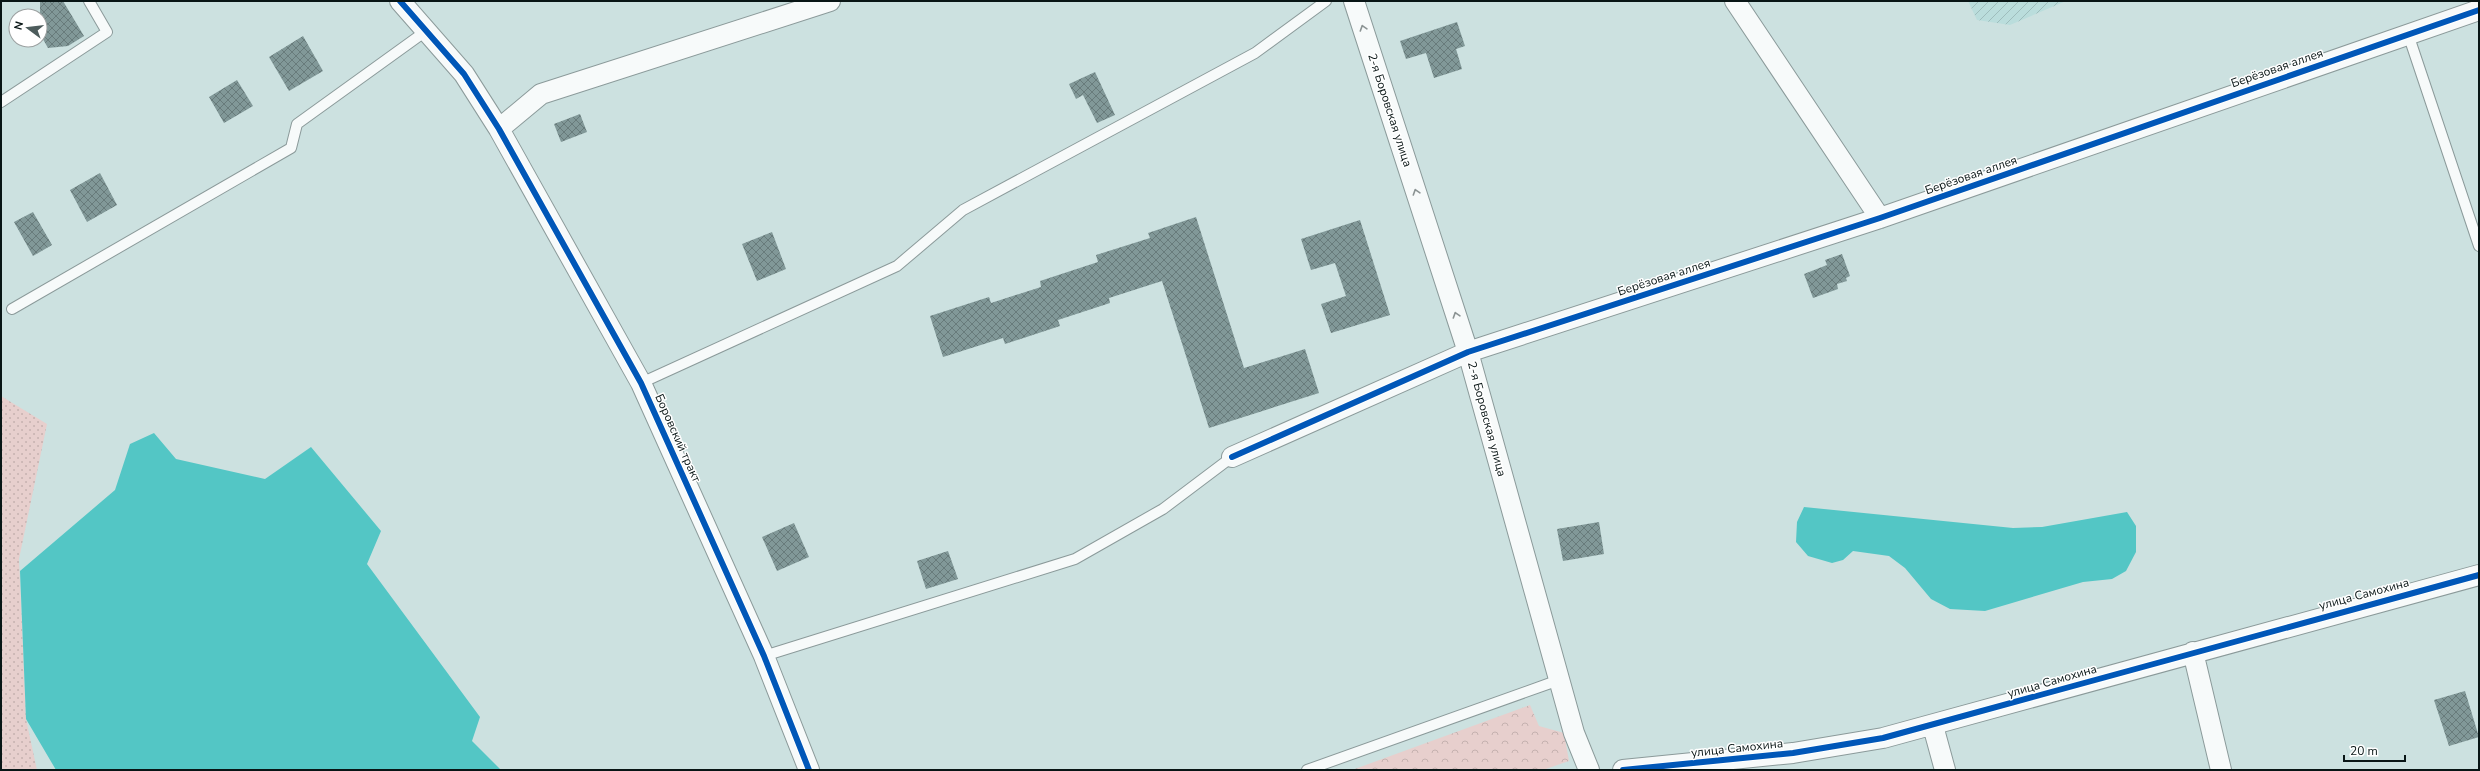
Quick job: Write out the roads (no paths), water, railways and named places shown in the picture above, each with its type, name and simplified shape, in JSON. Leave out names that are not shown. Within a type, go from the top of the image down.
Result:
[{"type":"street","name":"Боровский тракт","points":[[400,1],[464,74],[499,129],[641,383],[764,656],[809,770]]},
{"type":"street","points":[[499,129],[541,94],[830,1]]},
{"type":"street","name":"2-я Боровская улица","points":[[1354,1],[1468,352],[1574,733],[1589,770]]},
{"type":"street","points":[[1735,1],[1880,218]]},
{"type":"street","name":"Берёзовая аллея","points":[[1232,457],[1468,352],[1880,218],[2479,10]]},
{"type":"street","name":"улица Самохина","points":[[1623,770],[1793,753],[1883,738],[1932,726],[2193,652],[2479,575]]},
{"type":"street","points":[[2193,652],[2221,770]]},
{"type":"street","points":[[1932,726],[1945,770]]},
{"type":"lane","points":[[1,102],[107,32],[89,1]]},
{"type":"lane","points":[[641,383],[897,266],[963,210],[1255,53],[1326,1]]},
{"type":"lane","points":[[12,309],[290,148],[297,124],[426,31]]},
{"type":"lane","points":[[2408,34],[2479,246]]},
{"type":"lane","points":[[764,656],[1075,559],[1163,509],[1232,457]]},
{"type":"lane","points":[[1307,770],[1559,680]]},
{"type":"water","points":[[154,433],[176,459],[265,479],[311,447],[381,531],[367,564],[480,717],[472,741],[501,770],[56,770],[26,719],[20,571],[115,490],[130,444]]},
{"type":"water","points":[[1804,507],[2013,528],[2042,527],[2127,512],[2136,526],[2136,552],[2126,571],[2112,579],[2083,582],[1985,611],[1950,609],[1931,599],[1905,568],[1889,556],[1853,551],[1843,560],[1832,563],[1808,556],[1796,542],[1797,522]]}]
